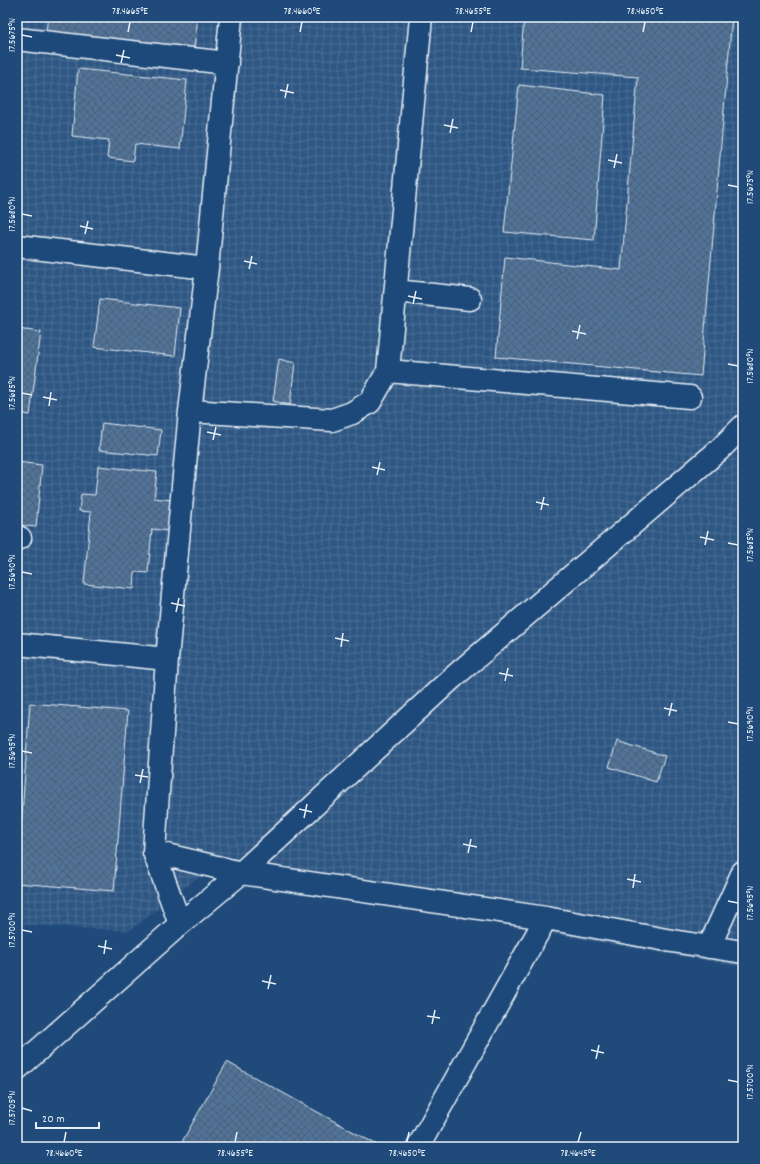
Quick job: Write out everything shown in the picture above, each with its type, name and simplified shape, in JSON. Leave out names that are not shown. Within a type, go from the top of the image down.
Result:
[{"type":"lane","points":[[180,924],[154,852],[167,659],[190,411],[207,268],[231,17]]},
{"type":"lane","points":[[190,411],[332,420],[352,414],[370,402],[388,372],[422,17]]},
{"type":"lane","points":[[17,39],[227,64]]},
{"type":"lane","points":[[17,246],[207,268]]},
{"type":"lane","points":[[396,291],[470,299]]},
{"type":"lane","points":[[388,372],[690,397]]},
{"type":"lane","points":[[17,1069],[180,924],[241,873],[450,680],[719,450],[743,426]]},
{"type":"lane","points":[[17,644],[167,659]]},
{"type":"lane","points":[[154,852],[241,873],[546,918],[672,941],[743,952]]},
{"type":"lane","points":[[709,947],[743,872]]},
{"type":"lane","points":[[418,1147],[546,918]]},
{"type":"shaded area","points":[[17,17],[743,17],[743,967],[330,893],[204,873],[129,931],[17,924]]},
{"type":"building","points":[[48,17],[198,17],[194,48],[46,31]]},
{"type":"building","points":[[524,17],[732,17],[701,376],[496,357],[505,257],[621,270],[638,77],[520,68]]},
{"type":"building","points":[[78,69],[187,80],[180,149],[135,144],[133,161],[107,158],[109,140],[72,136]]},
{"type":"building","points":[[519,85],[605,95],[594,240],[504,232]]},
{"type":"building","points":[[100,299],[180,308],[175,356],[94,347]]},
{"type":"building","points":[[17,329],[41,332],[30,415],[17,413]]},
{"type":"building","points":[[279,359],[295,363],[290,405],[273,401]]},
{"type":"building","points":[[102,423],[161,430],[158,456],[99,450]]},
{"type":"building","points":[[17,462],[42,465],[36,527],[17,525]]},
{"type":"building","points":[[98,466],[157,472],[154,498],[172,500],[169,531],[152,529],[148,573],[135,572],[134,589],[84,584],[91,512],[79,511],[81,494],[95,495]]},
{"type":"building","points":[[30,703],[128,711],[114,891],[17,883]]},
{"type":"building","points":[[617,741],[665,756],[656,782],[609,767]]},
{"type":"building","points":[[227,1062],[381,1147],[179,1147]]}]
